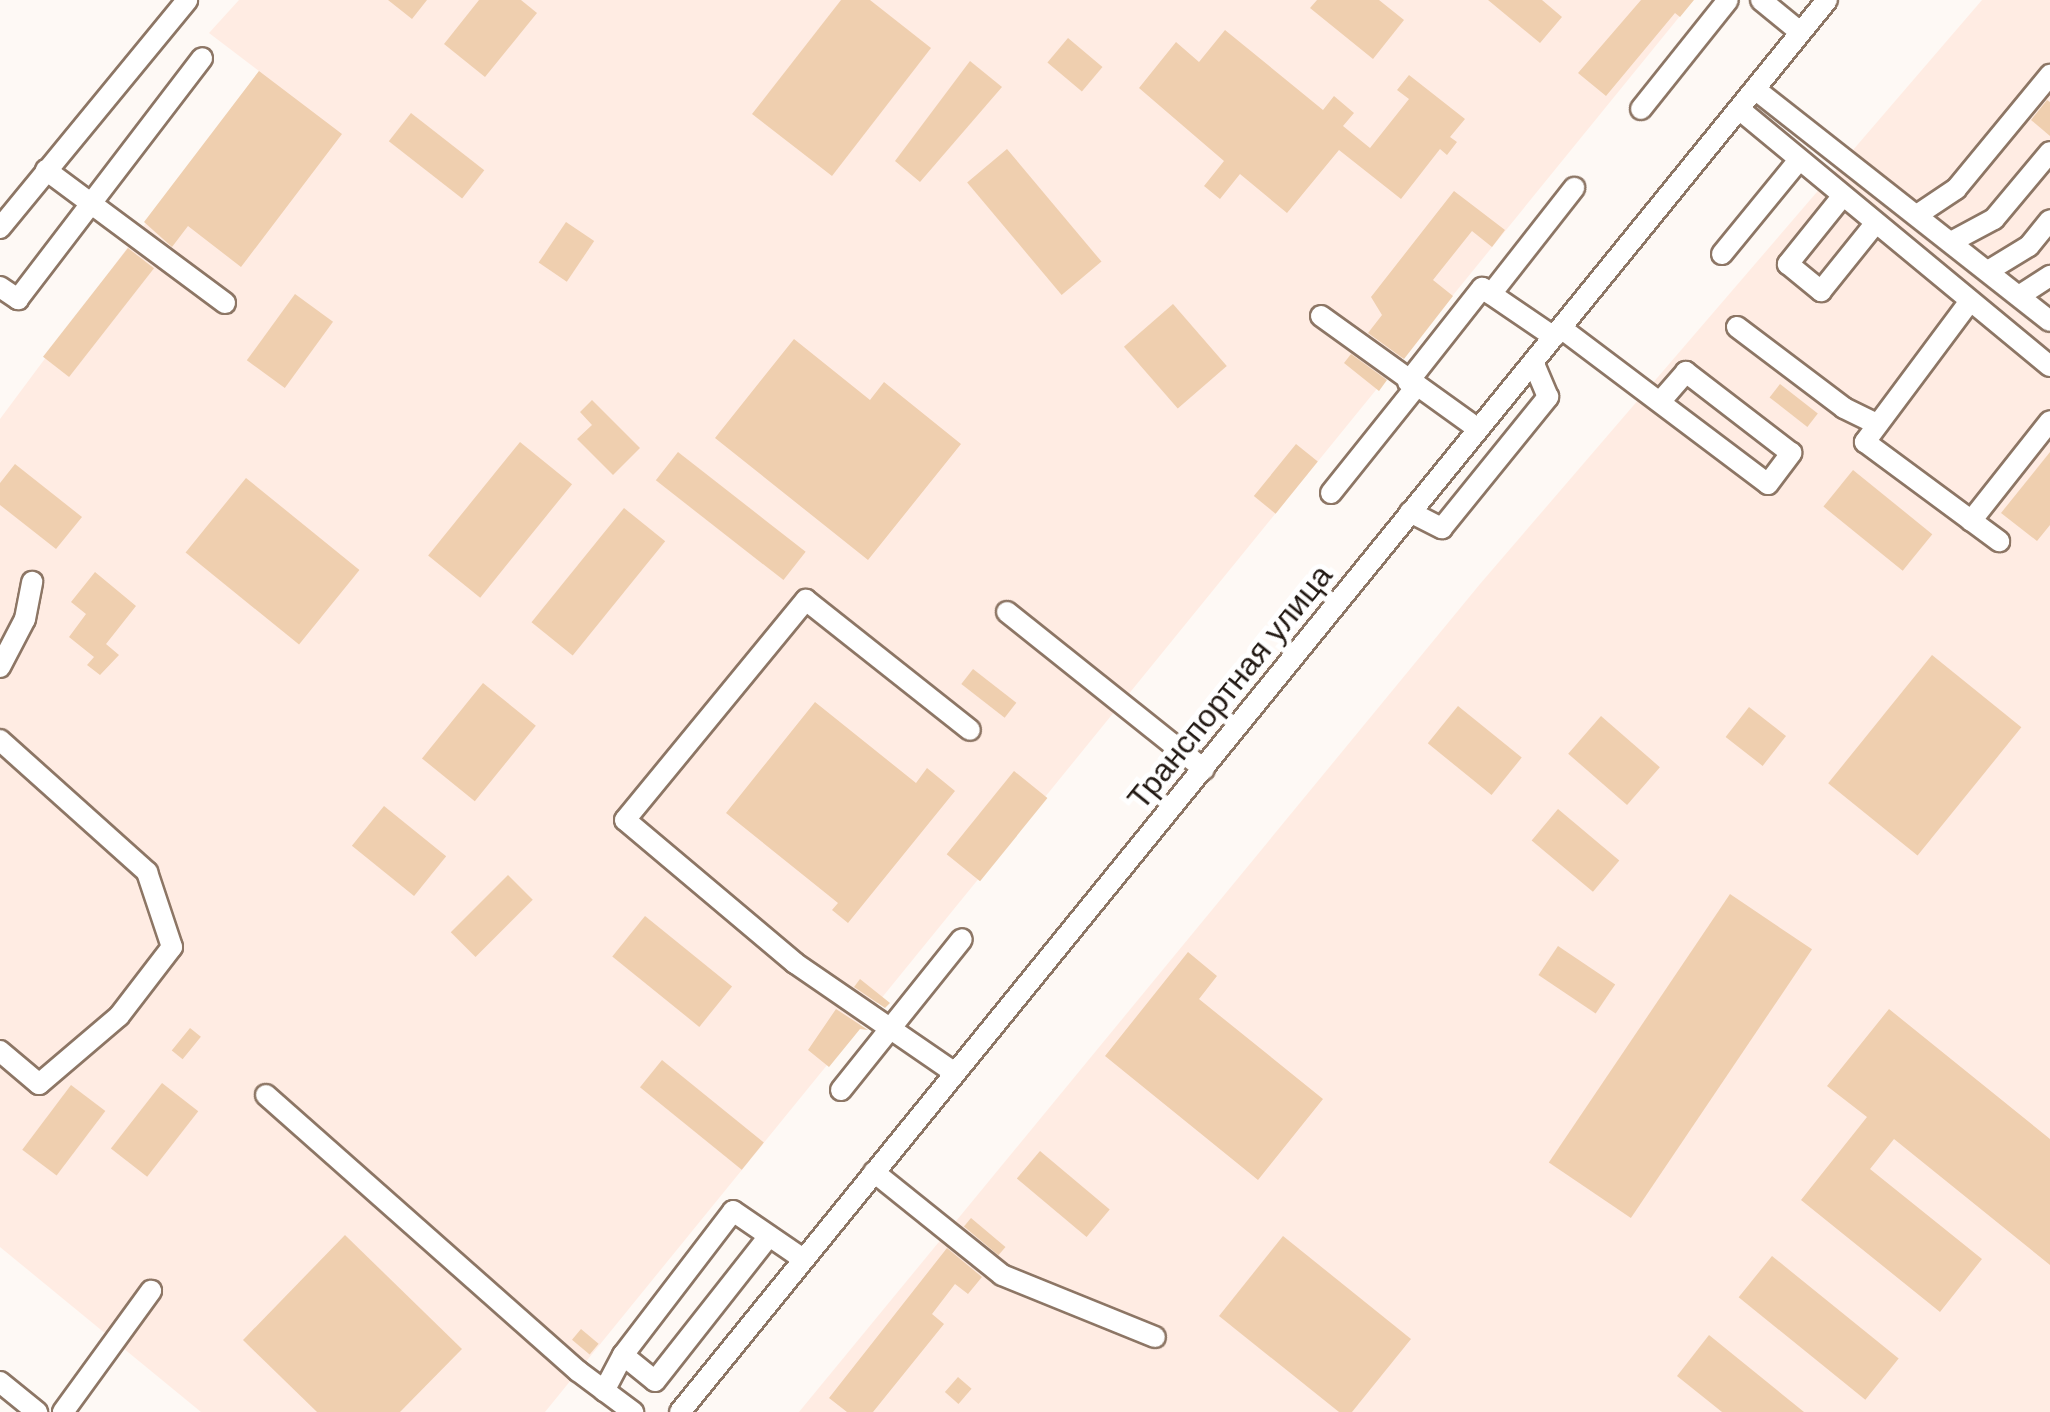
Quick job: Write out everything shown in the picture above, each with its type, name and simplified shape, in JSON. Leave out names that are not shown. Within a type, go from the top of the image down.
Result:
[{"type":"street","points":[[0,228],[187,0]]},
{"type":"street","points":[[1641,109],[1728,0]]},
{"type":"street","points":[[1761,0],[1800,32]]},
{"type":"street","name":"Транспортная улица","points":[[680,1412],[1827,0]]},
{"type":"street","points":[[0,287],[18,300],[202,58]]},
{"type":"street","points":[[1917,215],[1956,189],[2050,75]]},
{"type":"street","points":[[1756,89],[2050,321]]},
{"type":"street","points":[[1739,110],[1841,198],[2050,366]]},
{"type":"street","points":[[1950,242],[1994,220],[2050,152]]},
{"type":"street","points":[[1722,254],[1798,161]]},
{"type":"street","points":[[46,170],[225,303]]},
{"type":"street","points":[[1491,294],[1574,188]]},
{"type":"street","points":[[1841,198],[1788,264],[1822,291],[1874,225]]},
{"type":"street","points":[[1988,271],[2028,246],[2050,220]]},
{"type":"street","points":[[2019,296],[2050,276]]},
{"type":"street","points":[[1331,492],[1482,288],[1662,400],[1768,484],[1792,453],[1686,372],[1662,400]]},
{"type":"street","points":[[1970,301],[1865,442],[1999,542]]},
{"type":"street","points":[[1321,316],[1477,428]]},
{"type":"street","points":[[1737,327],[1844,408],[1877,424]]},
{"type":"street","points":[[1410,512],[1442,528],[1548,397],[1532,362]]},
{"type":"street","points":[[1971,521],[2050,421]]},
{"type":"street","points":[[0,667],[24,619],[32,582]]},
{"type":"street","points":[[955,1074],[794,963],[625,820],[806,600],[970,730]]},
{"type":"street","points":[[1007,612],[1204,769]]},
{"type":"street","points":[[0,740],[148,872],[172,947],[119,1016],[39,1084],[0,1051]]},
{"type":"street","points":[[841,1090],[962,939]]},
{"type":"street","points":[[266,1095],[604,1391],[633,1412]]},
{"type":"street","points":[[874,1172],[1002,1274],[1154,1337]]},
{"type":"street","points":[[604,1391],[622,1354],[733,1211],[803,1259]]},
{"type":"street","points":[[622,1354],[655,1381],[770,1236]]},
{"type":"street","points":[[63,1412],[151,1291]]},
{"type":"street","points":[[0,1382],[37,1412]]},
{"type":"shaded area","points":[[239,0],[1693,0],[545,1412],[201,1412],[0,1247],[0,419],[259,71],[209,33]]},
{"type":"shaded area","points":[[1982,0],[2050,0],[2050,1412],[799,1412],[1480,584]]},
{"type":"building","points":[[388,0],[427,0],[412,19]]},
{"type":"building","points":[[479,0],[521,0],[537,13],[485,77],[444,44]]},
{"type":"building","points":[[841,0],[870,0],[931,48],[832,176],[752,114]]},
{"type":"building","points":[[1317,0],[1379,0],[1404,20],[1373,59],[1310,8]]},
{"type":"building","points":[[1488,0],[1542,0],[1562,17],[1540,43]]},
{"type":"building","points":[[1641,0],[1694,0],[1680,17],[1675,13],[1606,96],[1578,73]]},
{"type":"building","points":[[1225,30],[1323,110],[1334,96],[1354,113],[1343,126],[1370,148],[1409,99],[1397,90],[1409,75],[1465,119],[1450,137],[1457,142],[1447,155],[1440,149],[1401,199],[1339,150],[1287,213],[1240,174],[1220,199],[1204,186],[1224,161],[1139,88],[1176,42],[1199,62]]},
{"type":"building","points":[[1068,38],[1102,67],[1082,91],[1047,63]]},
{"type":"building","points":[[970,61],[1002,87],[920,182],[895,161]]},
{"type":"building","points":[[259,71],[342,134],[241,267],[188,226],[172,247],[144,222]]},
{"type":"building","points":[[2047,100],[2050,102],[2050,136],[2031,120]]},
{"type":"building","points":[[411,113],[484,170],[462,199],[389,141]]},
{"type":"building","points":[[1007,149],[1101,262],[1062,295],[967,182]]},
{"type":"building","points":[[1454,191],[1505,230],[1492,247],[1472,231],[1433,280],[1453,296],[1404,359],[1368,333],[1382,315],[1371,297]]},
{"type":"building","points":[[566,222],[594,241],[567,282],[539,263]]},
{"type":"building","points":[[128,248],[154,268],[69,377],[43,357]]},
{"type":"building","points":[[295,294],[333,322],[285,388],[247,360]]},
{"type":"building","points":[[1173,304],[1227,366],[1178,409],[1124,347]]},
{"type":"building","points":[[794,339],[870,400],[884,382],[961,444],[868,560],[715,438]]},
{"type":"building","points":[[1351,354],[1387,380],[1379,391],[1344,363]]},
{"type":"building","points":[[1780,384],[1818,414],[1807,427],[1770,397]]},
{"type":"building","points":[[592,400],[640,448],[613,475],[577,439],[592,425],[580,412]]},
{"type":"building","points":[[520,442],[572,484],[480,598],[428,555]]},
{"type":"building","points":[[1296,444],[1318,462],[1276,514],[1254,496]]},
{"type":"building","points":[[678,452],[806,552],[783,580],[656,480]]},
{"type":"building","points":[[2050,452],[2050,525],[2037,541],[2001,513]]},
{"type":"building","points":[[15,464],[82,517],[56,549],[0,505],[0,483]]},
{"type":"building","points":[[1853,470],[1932,534],[1903,571],[1823,507]]},
{"type":"building","points":[[246,478],[359,570],[299,644],[186,553]]},
{"type":"building","points":[[624,508],[665,541],[573,656],[531,622]]},
{"type":"building","points":[[95,572],[136,606],[106,644],[119,655],[100,675],[87,665],[94,657],[69,637],[86,614],[71,602]]},
{"type":"building","points":[[1932,655],[2021,727],[1918,856],[1828,783]]},
{"type":"building","points":[[973,669],[1016,703],[1005,718],[961,684]]},
{"type":"building","points":[[483,683],[536,726],[475,801],[422,758]]},
{"type":"building","points":[[815,702],[916,783],[927,768],[955,791],[848,923],[832,910],[838,903],[726,813]]},
{"type":"building","points":[[1458,706],[1522,758],[1492,795],[1428,743]]},
{"type":"building","points":[[1749,707],[1786,736],[1763,766],[1726,737]]},
{"type":"building","points":[[1601,716],[1660,767],[1627,805],[1568,754]]},
{"type":"building","points":[[1014,771],[1047,798],[980,881],[947,854]]},
{"type":"building","points":[[384,806],[446,856],[414,896],[352,846]]},
{"type":"building","points":[[1558,809],[1619,860],[1593,892],[1532,840]]},
{"type":"building","points":[[508,875],[533,900],[475,957],[451,932]]},
{"type":"building","points":[[1730,894],[1812,949],[1631,1218],[1549,1163]]},
{"type":"building","points":[[645,916],[732,986],[699,1027],[612,956]]},
{"type":"building","points":[[1558,946],[1615,985],[1596,1014],[1538,975]]},
{"type":"building","points":[[1188,952],[1217,976],[1199,999],[1323,1099],[1258,1180],[1105,1056]]},
{"type":"building","points":[[860,979],[890,1003],[885,1008],[854,987]]},
{"type":"building","points":[[836,1009],[868,1030],[860,1029],[829,1067],[808,1050]]},
{"type":"building","points":[[1889,1009],[2050,1139],[2050,1265],[1894,1139],[1870,1169],[1982,1259],[1940,1312],[1801,1200],[1867,1117],[1827,1086]]},
{"type":"building","points":[[190,1028],[201,1037],[183,1059],[172,1051]]},
{"type":"building","points":[[662,1060],[764,1142],[742,1170],[640,1087]]},
{"type":"building","points":[[162,1083],[198,1111],[147,1177],[111,1148]]},
{"type":"building","points":[[71,1085],[105,1111],[57,1176],[22,1150]]},
{"type":"building","points":[[1040,1151],[1110,1209],[1087,1237],[1017,1179]]},
{"type":"building","points":[[971,1218],[1005,1247],[998,1255],[964,1226]]},
{"type":"building","points":[[345,1235],[462,1349],[400,1412],[317,1412],[243,1340]]},
{"type":"building","points":[[1283,1236],[1411,1339],[1352,1412],[1339,1412],[1219,1316]]},
{"type":"building","points":[[947,1248],[982,1277],[968,1294],[955,1284],[932,1314],[944,1324],[873,1412],[847,1412],[829,1398]]},
{"type":"building","points":[[1772,1256],[1899,1359],[1865,1400],[1739,1297]]},
{"type":"building","points":[[581,1329],[599,1344],[590,1355],[572,1340]]},
{"type":"building","points":[[1709,1335],[1804,1412],[1722,1412],[1677,1376]]},
{"type":"building","points":[[958,1377],[972,1389],[958,1404],[945,1392]]}]
